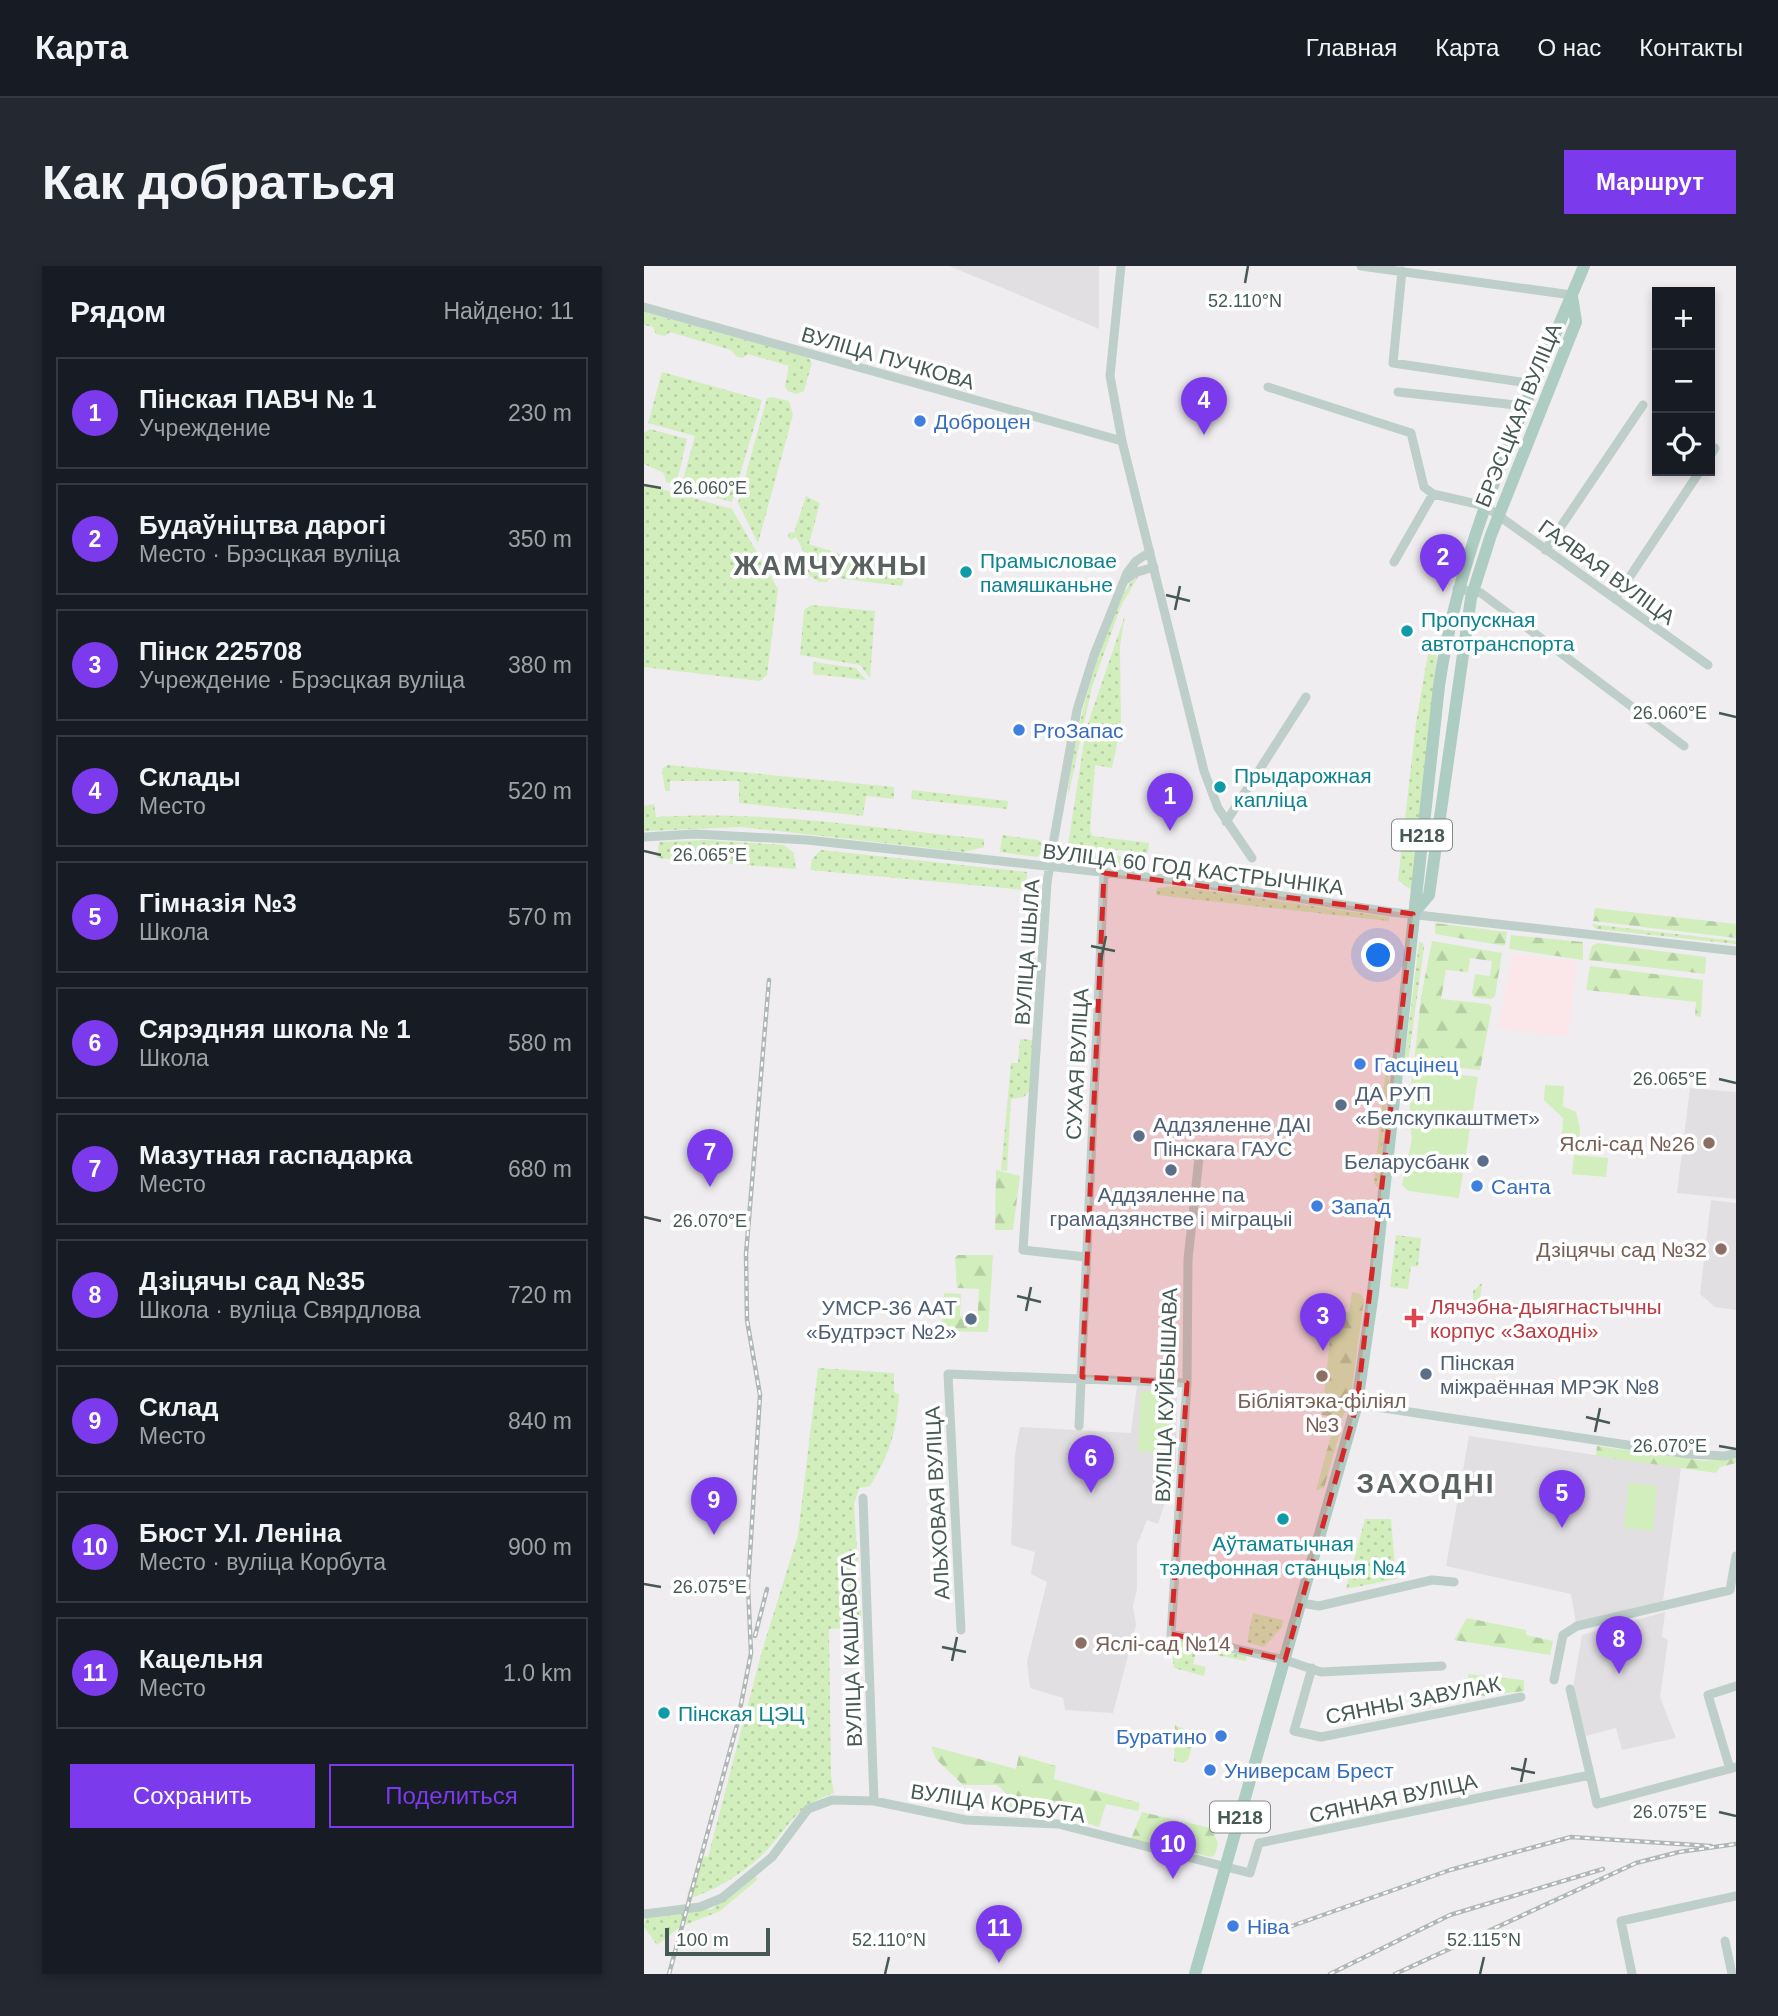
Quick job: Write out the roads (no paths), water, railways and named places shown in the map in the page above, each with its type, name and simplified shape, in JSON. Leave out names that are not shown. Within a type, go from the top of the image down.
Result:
[{"type":"main road","name":"БРЭСЦКАЯ ВУЛІЦА","points":[[1195,1974],[1357,1404],[1373,1293],[1439,686],[1457,589],[1485,506],[1584,266]]},
{"type":"main road","name":"БРЭСЦКАЯ ВУЛІЦА","points":[[1413,914],[1429,895],[1456,683],[1473,592],[1499,515],[1576,322],[1572,295]]},
{"type":"street","points":[[1121,266],[1110,376],[1122,441],[1212,797],[1252,858]]},
{"type":"street","points":[[1361,266],[1572,295]]},
{"type":"street","points":[[1402,271],[1393,363],[1534,383]]},
{"type":"street","name":"ВУЛІЦА ПУЧКОВА","points":[[644,307],[1122,441]]},
{"type":"street","points":[[1268,387],[1411,433],[1424,487],[1433,494],[1394,562]]},
{"type":"street","points":[[1398,392],[1525,406]]},
{"type":"street","points":[[1545,550],[1643,405]]},
{"type":"street","points":[[1615,599],[1697,476]]},
{"type":"street","name":"ГАЯВАЯ ВУЛІЦА","points":[[1433,494],[1485,506],[1708,666]]},
{"type":"street","name":"ВУЛІЦА ШЫЛА","points":[[1086,1257],[1023,1250],[1050,868],[1077,710],[1123,583],[1136,561],[1150,552]]},
{"type":"street","points":[[1123,583],[1134,573],[1154,568]]},
{"type":"street","points":[[1457,589],[1480,593],[1684,746]]},
{"type":"street","points":[[1226,822],[1306,696]]},
{"type":"street","name":"ВУЛІЦА 60 ГОД КАСТРЫЧНІКА","points":[[644,837],[695,834],[783,838],[1104,873],[1413,914],[1736,951]]},
{"type":"street","name":"СУХАЯ ВУЛІЦА","points":[[1079,1426],[1104,873]]},
{"type":"street","name":"ВУЛІЦА КУЙБЫШАВА","points":[[1199,1158],[1188,1259],[1187,1383],[1171,1634],[1285,1660]]},
{"type":"street","name":"АЛЬХОВАЯ ВУЛІЦА","points":[[961,1630],[948,1374],[1082,1377]]},
{"type":"street","points":[[1082,1377],[1187,1383]]},
{"type":"street","points":[[1357,1404],[1687,1454],[1714,1456],[1736,1453]]},
{"type":"street","name":"ВУЛІЦА КАШАВОГА","points":[[863,1498],[874,1801]]},
{"type":"street","points":[[1555,1680],[1563,1635],[1577,1626],[1730,1590],[1736,1556]]},
{"type":"street","points":[[1301,1602],[1319,1606],[1432,1580],[1454,1583]]},
{"type":"street","points":[[1285,1660],[1330,1673],[1442,1666]]},
{"type":"street","name":"СЯННЫ ЗАВУЛАК","points":[[1311,1668],[1294,1731],[1321,1737],[1521,1697]]},
{"type":"street","points":[[1570,1689],[1597,1804],[1733,1768],[1708,1695],[1736,1686]]},
{"type":"street","name":"СЯННАЯ ВУЛІЦА","points":[[1225,1867],[1250,1873],[1259,1843],[1590,1775]]},
{"type":"street","name":"ВУЛІЦА КОРБУТА","points":[[644,1914],[711,1904],[722,1898],[772,1857],[808,1809],[832,1800],[874,1801],[967,1820],[1058,1824],[1225,1867]]},
{"type":"street","points":[[1632,1974],[1621,1921],[1736,1896]]},
{"type":"street","points":[[1725,1941],[1732,1974]]},
{"type":"railway","points":[[669,1974],[737,1725],[751,1653],[748,1586],[760,1395],[747,1320],[746,1254],[769,980]]},
{"type":"railway","points":[[755,1636],[767,1589]]},
{"type":"railway","points":[[1289,1927],[1450,1870],[1571,1837],[1711,1846]]},
{"type":"railway","points":[[1395,1974],[1636,1863],[1679,1852],[1736,1844]]},
{"type":"railway","points":[[1330,1974],[1450,1915],[1603,1869]]},
{"type":"place","name":"Доброцен","points":[[920,421]]},
{"type":"place","name":"Склады","points":[[1204,435]]},
{"type":"place","name":"Прамысловае памяшканьне","points":[[966,572]]},
{"type":"place","name":"Будаўніцтва дарогі","points":[[1443,592]]},
{"type":"place","name":"Пропускная автотранспорта","points":[[1407,631]]},
{"type":"place","name":"ProЗапас","points":[[1019,730]]},
{"type":"place","name":"Прыдарожная капліца","points":[[1220,787]]},
{"type":"place","name":"Пінская ПАВЧ № 1","points":[[1170,831]]},
{"type":"place","name":"Гасцінец","points":[[1360,1064]]},
{"type":"place","name":"ДА РУП «Белскупкаштмет»","points":[[1341,1105]]},
{"type":"place","name":"Аддзяленне ДАІ Пінскага ГАУС","points":[[1139,1136]]},
{"type":"place","name":"Яслі-сад №26","points":[[1709,1143]]},
{"type":"place","name":"Беларусбанк","points":[[1483,1161]]},
{"type":"place","name":"Аддзяленне па грамадзянстве і міграцыі","points":[[1171,1170]]},
{"type":"place","name":"Санта","points":[[1477,1186]]},
{"type":"place","name":"Мазутная гаспадарка","points":[[710,1187]]},
{"type":"place","name":"Запад","points":[[1317,1206]]},
{"type":"place","name":"Дзіцячы сад №32","points":[[1721,1249]]},
{"type":"place","name":"Лячэбна-дыягнастычны корпус «Заходні»","points":[[1414,1318]]},
{"type":"place","name":"УМСР-36 ААТ «Будтрэст №2»","points":[[971,1319]]},
{"type":"place","name":"Пінск 225708","points":[[1323,1351]]},
{"type":"place","name":"Пінская міжраённая МРЭК №8","points":[[1426,1374]]},
{"type":"place","name":"Бібліятэка-філіял №3","points":[[1322,1376]]},
{"type":"place","name":"Сярэдняя школа № 1","points":[[1091,1493]]},
{"type":"place","name":"Аўтаматычная тэлефонная станцыя №4","points":[[1283,1519]]},
{"type":"place","name":"Гімназія №3","points":[[1562,1528]]},
{"type":"place","name":"Склад","points":[[714,1535]]},
{"type":"place","name":"Яслі-сад №14","points":[[1081,1643]]},
{"type":"place","name":"Дзіцячы сад №35","points":[[1619,1674]]},
{"type":"place","name":"Пінская ЦЭЦ","points":[[664,1713]]},
{"type":"place","name":"Буратино","points":[[1221,1736]]},
{"type":"place","name":"Универсам Брест","points":[[1210,1770]]},
{"type":"place","name":"Бюст У.І. Леніна","points":[[1173,1879]]},
{"type":"place","name":"Ніва","points":[[1233,1926]]},
{"type":"place","name":"Кацельня","points":[[999,1963]]},
{"type":"district","name":"ЖАМЧУЖНЫ","points":[[831,565]]},
{"type":"district","name":"ЗАХОДНІ","points":[[1426,1483]]}]
